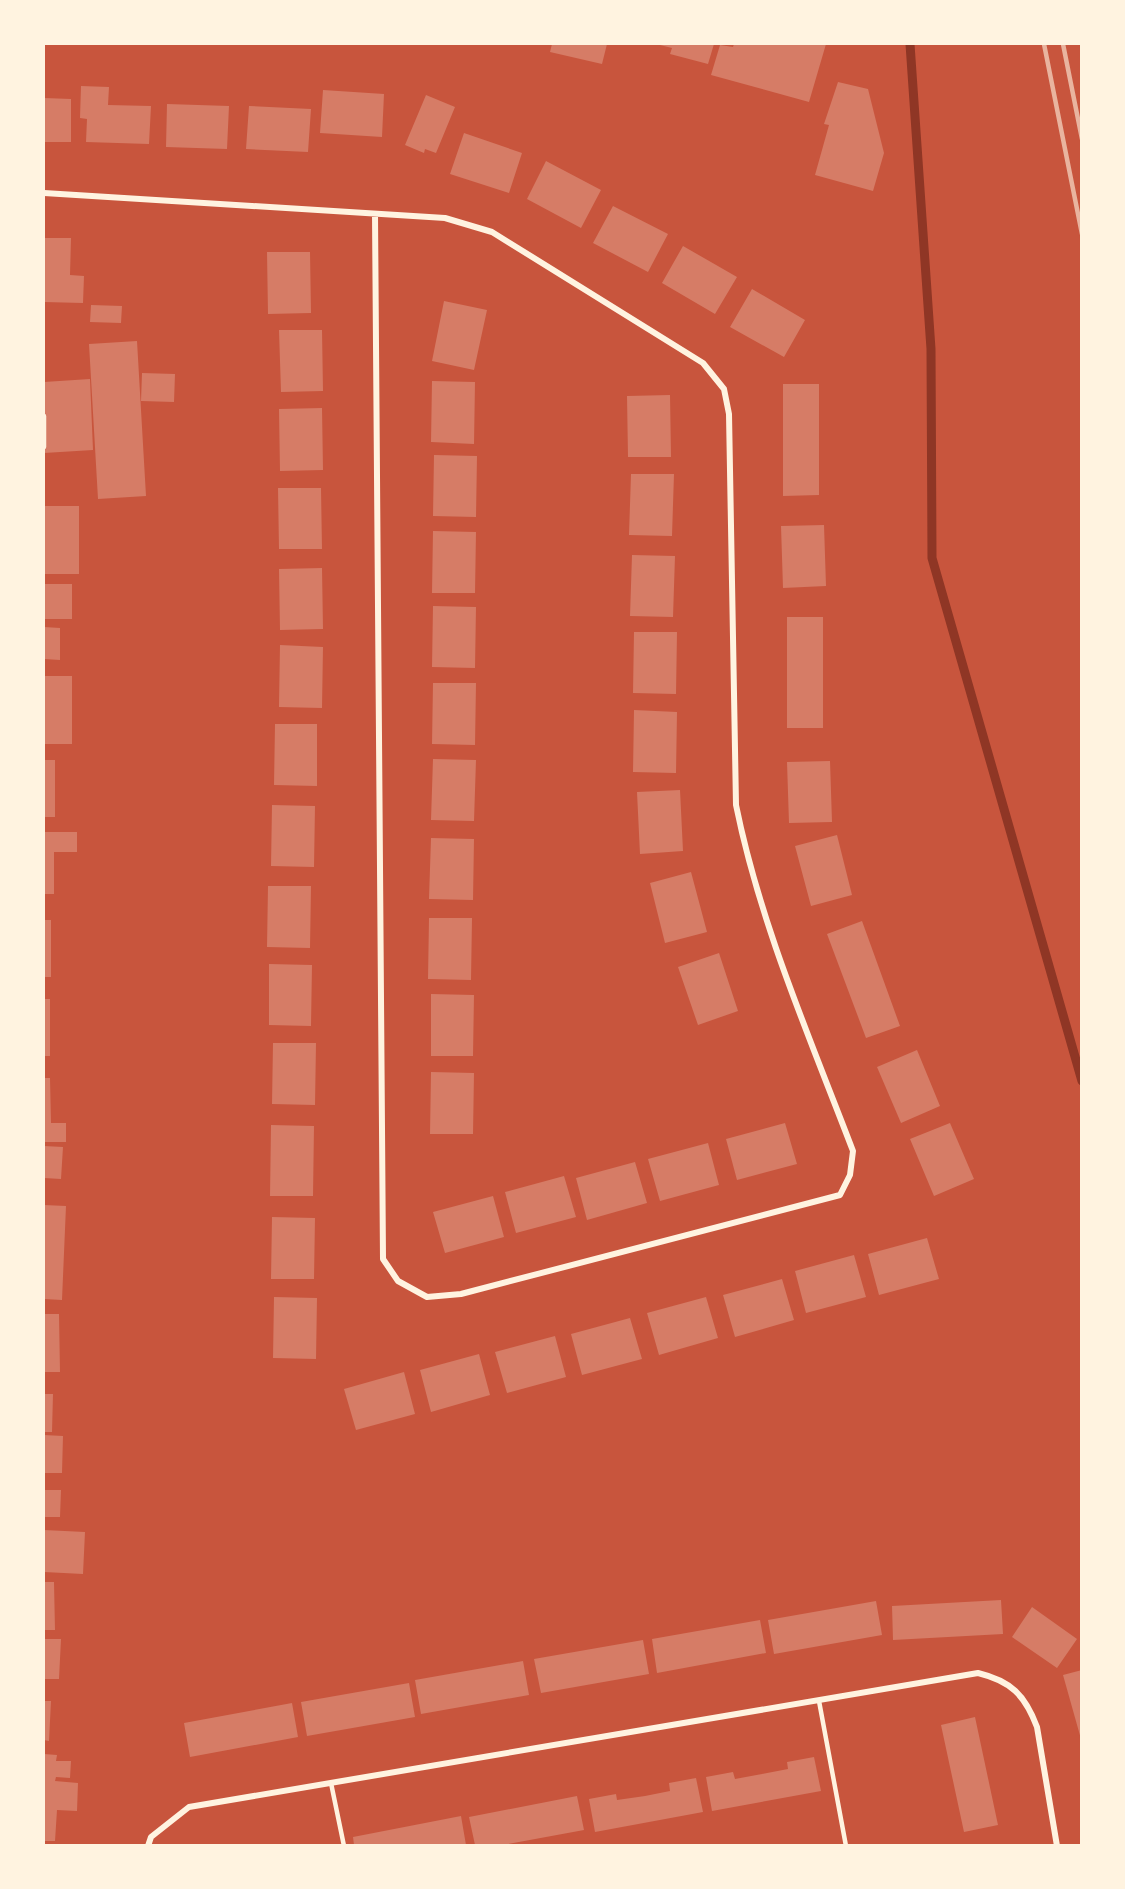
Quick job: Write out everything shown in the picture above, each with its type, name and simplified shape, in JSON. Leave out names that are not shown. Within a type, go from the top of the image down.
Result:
[{"type":"street","points":[[44,193],[445,218],[492,232],[703,363],[724,390],[729,414],[735,805],[745,850],[790,984],[853,1151],[850,1175],[840,1195],[461,1294],[427,1297],[398,1281],[383,1259],[375,214]]},
{"type":"street","points":[[148,1845],[152,1837],[189,1807],[978,1673],[1000,1678],[1020,1695],[1030,1708],[1037,1727],[1057,1845]]},
{"type":"lane","points":[[44,416],[44,447]]},
{"type":"lane","points":[[819,1701],[846,1845]]},
{"type":"lane","points":[[331,1783],[344,1845]]},
{"type":"building","points":[[552,44],[607,44],[602,64],[550,52]]},
{"type":"building","points":[[656,44],[714,44],[708,64],[670,54],[672,48]]},
{"type":"building","points":[[734,44],[826,44],[809,102],[711,75],[720,45],[733,47]]},
{"type":"building","points":[[838,82],[868,89],[884,153],[873,191],[815,175],[829,125],[824,124]]},
{"type":"building","points":[[81,86],[109,87],[108,105],[151,106],[149,144],[86,142],[87,119],[80,118]]},
{"type":"building","points":[[323,90],[384,94],[382,137],[320,133]]},
{"type":"building","points":[[426,95],[455,107],[436,153],[425,149],[424,153],[405,145]]},
{"type":"building","points":[[44,98],[71,99],[71,142],[44,142]]},
{"type":"building","points":[[167,104],[229,106],[227,149],[166,147]]},
{"type":"building","points":[[249,106],[311,109],[308,152],[246,149]]},
{"type":"building","points":[[464,133],[522,153],[509,193],[450,174]]},
{"type":"building","points":[[546,161],[601,190],[581,228],[527,199]]},
{"type":"building","points":[[613,206],[668,234],[648,272],[593,243]]},
{"type":"building","points":[[44,238],[71,238],[70,275],[84,276],[83,303],[44,302]]},
{"type":"building","points":[[683,246],[737,277],[715,314],[662,283]]},
{"type":"building","points":[[267,252],[310,252],[311,313],[268,314]]},
{"type":"building","points":[[752,289],[805,320],[784,357],[730,327]]},
{"type":"building","points":[[444,301],[487,310],[474,370],[432,361]]},
{"type":"building","points":[[91,305],[122,306],[121,323],[90,322]]},
{"type":"building","points":[[279,330],[322,330],[323,391],[281,392]]},
{"type":"building","points":[[137,341],[146,496],[98,499],[89,344]]},
{"type":"building","points":[[142,373],[175,374],[174,402],[141,401]]},
{"type":"building","points":[[90,379],[93,450],[44,453],[44,382]]},
{"type":"building","points":[[432,381],[475,382],[474,444],[431,442]]},
{"type":"building","points":[[783,384],[819,384],[819,495],[783,496]]},
{"type":"building","points":[[670,395],[671,457],[628,457],[627,396]]},
{"type":"building","points":[[322,408],[323,470],[280,471],[279,409]]},
{"type":"building","points":[[434,455],[477,456],[476,517],[433,516]]},
{"type":"building","points":[[631,474],[674,474],[672,536],[629,535]]},
{"type":"building","points":[[278,488],[321,488],[322,549],[279,549]]},
{"type":"building","points":[[44,506],[79,506],[79,574],[44,574]]},
{"type":"building","points":[[824,525],[826,586],[783,588],[781,526]]},
{"type":"building","points":[[433,531],[476,532],[475,593],[432,593]]},
{"type":"building","points":[[632,555],[675,556],[673,617],[630,616]]},
{"type":"building","points":[[322,568],[323,629],[280,630],[279,569]]},
{"type":"building","points":[[44,584],[72,584],[72,619],[44,619]]},
{"type":"building","points":[[433,606],[476,607],[475,668],[432,667]]},
{"type":"building","points":[[787,617],[823,617],[823,728],[787,728]]},
{"type":"building","points":[[44,627],[60,628],[60,660],[44,659]]},
{"type":"building","points":[[634,632],[677,632],[676,694],[633,693]]},
{"type":"building","points":[[280,645],[323,647],[322,708],[279,707]]},
{"type":"building","points":[[44,676],[72,676],[72,744],[44,744]]},
{"type":"building","points":[[433,683],[476,683],[475,745],[432,744]]},
{"type":"building","points":[[634,710],[677,712],[676,773],[633,772]]},
{"type":"building","points":[[275,724],[317,724],[317,786],[274,785]]},
{"type":"building","points":[[433,759],[476,760],[474,821],[431,820]]},
{"type":"building","points":[[44,760],[55,760],[55,817],[44,817]]},
{"type":"building","points":[[830,761],[832,822],[789,823],[787,762]]},
{"type":"building","points":[[680,790],[683,851],[640,854],[637,792]]},
{"type":"building","points":[[272,805],[315,806],[314,867],[271,866]]},
{"type":"building","points":[[44,832],[77,832],[77,852],[54,852],[54,894],[44,894]]},
{"type":"building","points":[[837,835],[852,895],[811,906],[795,846]]},
{"type":"building","points":[[431,838],[474,839],[473,900],[429,899]]},
{"type":"building","points":[[691,872],[707,932],[665,943],[650,883]]},
{"type":"building","points":[[268,886],[311,886],[310,948],[267,947]]},
{"type":"building","points":[[429,918],[472,918],[471,980],[428,979]]},
{"type":"building","points":[[44,920],[51,920],[51,977],[44,977]]},
{"type":"building","points":[[862,921],[900,1026],[866,1038],[827,934]]},
{"type":"building","points":[[719,953],[738,1011],[698,1025],[678,967]]},
{"type":"building","points":[[269,964],[312,965],[311,1026],[269,1025]]},
{"type":"building","points":[[431,994],[474,995],[473,1056],[431,1056]]},
{"type":"building","points":[[44,999],[50,999],[50,1056],[44,1056]]},
{"type":"building","points":[[273,1043],[316,1043],[315,1105],[272,1104]]},
{"type":"building","points":[[917,1050],[940,1106],[901,1123],[877,1067]]},
{"type":"building","points":[[431,1072],[474,1073],[473,1134],[430,1134]]},
{"type":"building","points":[[44,1078],[50,1078],[51,1123],[66,1123],[66,1142],[44,1142]]},
{"type":"building","points":[[785,1123],[797,1164],[737,1180],[726,1139]]},
{"type":"building","points":[[950,1123],[974,1179],[934,1196],[910,1139]]},
{"type":"building","points":[[271,1125],[314,1126],[313,1196],[270,1196]]},
{"type":"building","points":[[708,1143],[719,1185],[660,1201],[648,1159]]},
{"type":"building","points":[[44,1146],[63,1147],[61,1179],[44,1178]]},
{"type":"building","points":[[635,1162],[647,1203],[587,1220],[576,1178]]},
{"type":"building","points":[[564,1176],[576,1217],[516,1233],[505,1192]]},
{"type":"building","points":[[493,1196],[504,1237],[445,1253],[433,1212]]},
{"type":"building","points":[[44,1205],[66,1206],[62,1300],[44,1299]]},
{"type":"building","points":[[272,1217],[315,1218],[314,1279],[271,1279]]},
{"type":"building","points":[[927,1238],[939,1279],[879,1295],[868,1254]]},
{"type":"building","points":[[854,1255],[866,1297],[806,1313],[795,1271]]},
{"type":"building","points":[[782,1279],[794,1320],[735,1337],[723,1295]]},
{"type":"building","points":[[274,1297],[317,1298],[316,1359],[273,1358]]},
{"type":"building","points":[[706,1297],[718,1338],[659,1355],[647,1313]]},
{"type":"building","points":[[44,1314],[59,1314],[60,1372],[44,1372]]},
{"type":"building","points":[[630,1318],[642,1359],[582,1375],[571,1334]]},
{"type":"building","points":[[555,1336],[566,1377],[507,1393],[495,1352]]},
{"type":"building","points":[[479,1354],[490,1395],[431,1412],[420,1370]]},
{"type":"building","points":[[404,1372],[415,1414],[356,1430],[344,1389]]},
{"type":"building","points":[[44,1394],[53,1394],[52,1432],[44,1432]]},
{"type":"building","points":[[44,1435],[63,1436],[62,1473],[44,1473]]},
{"type":"building","points":[[44,1490],[61,1490],[60,1517],[44,1517]]},
{"type":"building","points":[[44,1530],[85,1532],[83,1574],[44,1572]]},
{"type":"building","points":[[44,1582],[54,1582],[55,1630],[44,1630]]},
{"type":"building","points":[[1001,1600],[1003,1634],[893,1640],[892,1606]]},
{"type":"building","points":[[876,1601],[882,1635],[774,1654],[768,1620]]},
{"type":"building","points":[[1032,1607],[1077,1639],[1057,1668],[1012,1637]]},
{"type":"building","points":[[760,1620],[766,1653],[657,1673],[652,1639]]},
{"type":"building","points":[[44,1639],[61,1639],[59,1679],[44,1679]]},
{"type":"building","points":[[643,1640],[649,1674],[541,1693],[534,1659]]},
{"type":"building","points":[[523,1661],[529,1695],[421,1714],[415,1680]]},
{"type":"building","points":[[1082,1670],[1082,1739],[1081,1739],[1063,1675]]},
{"type":"building","points":[[409,1683],[415,1717],[307,1736],[301,1702]]},
{"type":"building","points":[[44,1701],[51,1701],[49,1741],[44,1740]]},
{"type":"building","points":[[292,1703],[298,1737],[190,1757],[184,1723]]},
{"type":"building","points":[[975,1717],[998,1825],[964,1832],[941,1725]]},
{"type":"building","points":[[44,1754],[57,1755],[56,1761],[71,1761],[70,1778],[56,1777],[55,1781],[78,1783],[77,1811],[57,1810],[55,1841],[44,1841]]},
{"type":"building","points":[[814,1757],[821,1791],[712,1811],[706,1777],[733,1772],[735,1779],[762,1774],[788,1769],[787,1762]]},
{"type":"building","points":[[696,1778],[703,1812],[595,1832],[589,1799],[616,1794],[617,1800],[645,1796],[670,1791],[669,1783]]},
{"type":"building","points":[[577,1796],[584,1830],[503,1845],[475,1845],[469,1817]]},
{"type":"building","points":[[461,1816],[466,1845],[354,1845],[353,1837]]},
{"type":"waterway","points":[[910,44],[931,349],[932,558],[1082,1081]]},
{"type":"railway","points":[[1044,44],[1082,234]]},
{"type":"railway","points":[[1063,44],[1082,139]]}]
